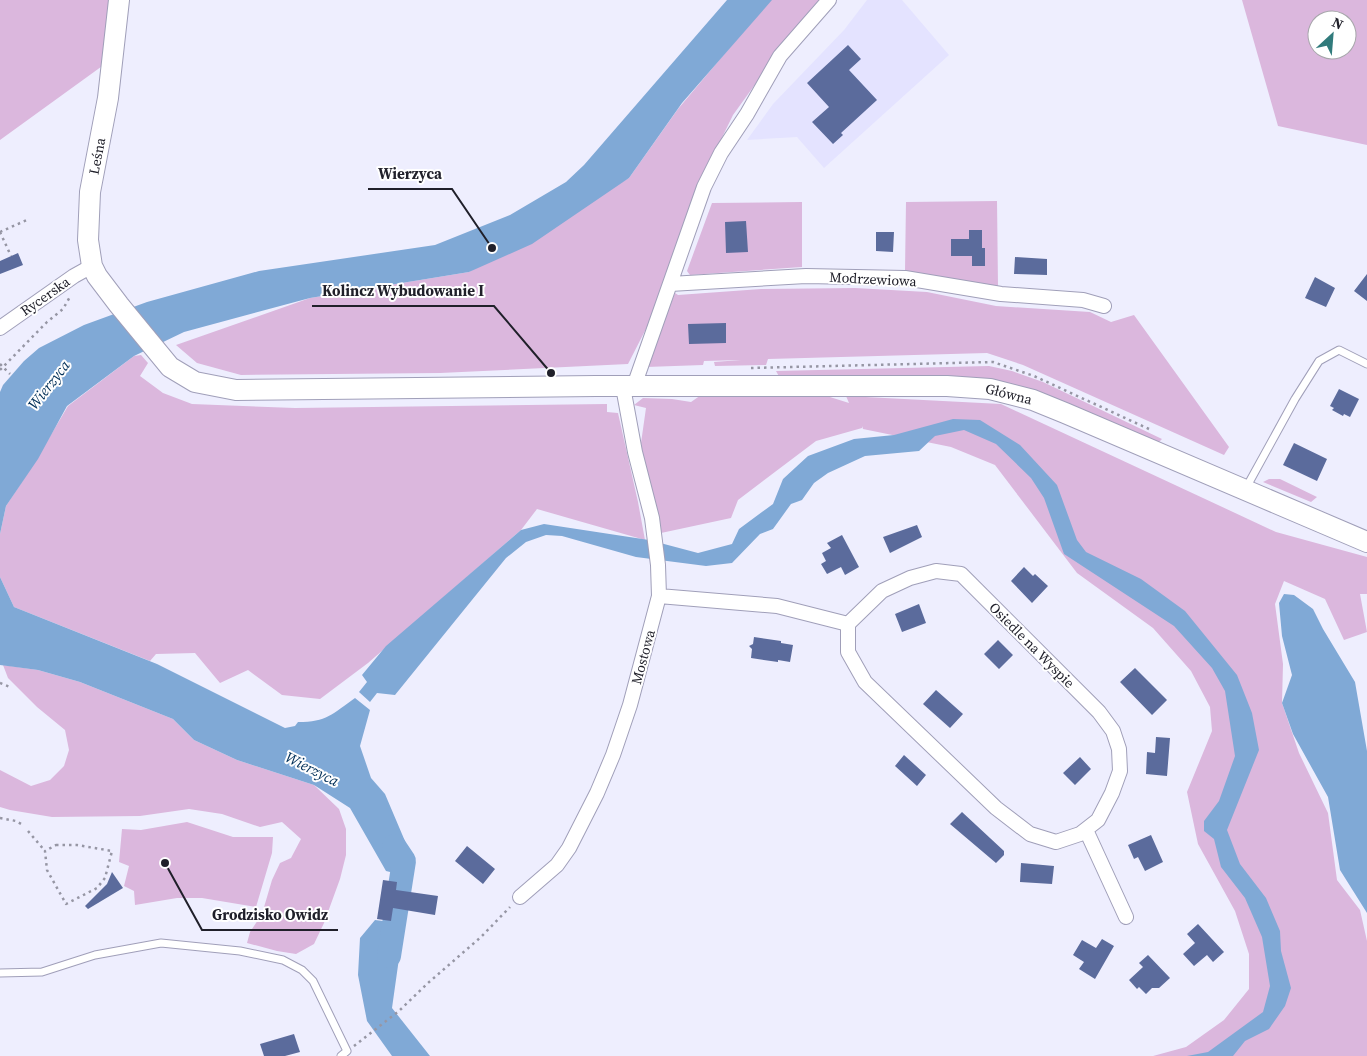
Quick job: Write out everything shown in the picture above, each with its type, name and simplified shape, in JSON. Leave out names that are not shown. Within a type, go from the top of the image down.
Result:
[{"type":"street","name":"Leśna","points":[[120,0],[108,98],[90,192],[88,240],[92,266],[97,276],[156,350]]},
{"type":"street","points":[[628,387],[670,284],[704,187],[721,153],[747,114],[780,56],[829,0]]},
{"type":"street","name":"Rycerska","points":[[0,328],[74,276],[92,266]]},
{"type":"street","name":"Modrzewiowa","points":[[670,284],[806,276],[905,278],[1001,294],[1083,300],[1104,306]]},
{"type":"street","name":"Główna","points":[[156,350],[170,367],[195,382],[236,390],[948,386],[990,390],[1033,400],[1367,542]]},
{"type":"street","name":"Mostowa","points":[[520,897],[557,865],[569,848],[596,794],[613,755],[630,705],[659,596],[658,566],[652,518],[635,452],[628,387]]},
{"type":"street","name":"Osiedle na Wyspie","points":[[936,571],[961,574],[1099,712],[1113,730],[1119,749],[1120,770],[1112,793],[1098,820],[1080,834],[1056,842],[1030,834],[996,808],[865,682],[848,652],[848,624],[882,591],[910,578],[936,571]]},
{"type":"street","points":[[659,596],[777,606],[848,624]]},
{"type":"street","points":[[1086,830],[1126,917]]},
{"type":"lane","points":[[1244,490],[1295,399],[1319,361],[1339,350],[1367,364]]},
{"type":"lane","points":[[0,972],[42,972],[95,955],[161,943],[240,951],[282,960],[302,970],[312,980],[347,1051],[341,1056]]},
{"type":"path","points":[[11,256],[0,232],[29,219]]},
{"type":"path","points":[[0,370],[63,309],[73,289]]},
{"type":"path","points":[[0,364],[10,374]]},
{"type":"path","points":[[0,683],[10,687]]},
{"type":"path","points":[[0,818],[16,821],[23,825]]},
{"type":"path","points":[[28,830],[45,851],[47,870],[66,904],[97,888],[105,878],[112,851],[77,845],[56,846],[45,851]]},
{"type":"path","points":[[347,1051],[400,1011],[481,937],[520,897]]},
{"type":"shaded area","points":[[0,0],[112,0],[105,64],[0,140]]},
{"type":"shaded area","points":[[770,0],[819,0],[797,26],[733,115],[710,162],[673,276],[628,364],[440,373],[241,375],[197,363],[176,345],[310,298],[469,272],[629,178],[678,109]]},
{"type":"shaded area","points":[[867,0],[902,0],[949,55],[824,168],[797,137],[747,140],[773,104],[844,30]]},
{"type":"shaded area","points":[[1242,0],[1367,0],[1367,145],[1278,126]]},
{"type":"shaded area","points":[[997,201],[998,286],[905,271],[906,202]]},
{"type":"shaded area","points":[[802,202],[802,267],[690,275],[687,271],[712,203]]},
{"type":"shaded area","points":[[855,288],[927,292],[996,306],[1090,312],[1111,322],[1134,315],[1229,447],[1224,455],[1023,365],[987,353],[768,359],[766,365],[715,366],[714,362],[741,360],[704,361],[703,365],[646,367],[675,293],[678,295],[761,289]]},
{"type":"shaded area","points":[[141,355],[148,363],[140,376],[163,393],[192,404],[295,408],[607,404],[607,412],[618,413],[645,540],[537,509],[521,530],[368,663],[320,699],[282,695],[248,670],[220,683],[195,653],[156,654],[150,661],[14,607],[0,577],[0,534],[6,506],[68,406],[134,356]]},
{"type":"shaded area","points":[[989,366],[1012,371],[1043,382],[1162,439],[1159,442],[1039,394],[800,379],[796,375],[781,380],[776,371]]},
{"type":"shaded area","points":[[814,392],[849,403],[846,396],[1001,404],[1276,532],[1367,557],[1367,594],[1360,594],[1367,632],[1344,640],[1325,599],[1284,581],[1275,604],[1283,664],[1282,703],[1299,753],[1328,813],[1337,880],[1360,910],[1367,941],[1367,1056],[1153,1056],[1186,1047],[1224,1020],[1249,989],[1249,954],[1235,911],[1198,844],[1187,792],[1212,731],[1210,707],[1191,671],[1153,628],[1077,573],[995,465],[951,447],[863,429],[862,426],[862,428],[816,441],[738,500],[731,518],[661,533],[650,492],[641,443],[646,408],[634,405],[643,398],[691,402],[704,393]]},
{"type":"shaded area","points":[[1269,479],[1280,479],[1317,497],[1311,502],[1263,482]]},
{"type":"shaded area","points":[[3,665],[38,670],[80,682],[173,719],[194,740],[237,760],[314,785],[339,809],[346,829],[346,855],[340,879],[314,944],[296,954],[247,943],[250,932],[262,914],[272,880],[280,863],[291,858],[301,839],[282,822],[260,827],[222,814],[189,809],[140,816],[52,817],[0,807],[0,770],[31,786],[50,780],[64,766],[69,750],[65,730],[37,707],[8,678]]},
{"type":"shaded area","points":[[187,822],[233,837],[273,837],[272,853],[256,907],[202,898],[177,898],[135,905],[134,891],[124,886],[129,866],[119,862],[122,829],[141,830]]},
{"type":"water","points":[[727,0],[772,0],[682,103],[629,178],[532,244],[469,272],[310,298],[184,332],[134,356],[67,406],[38,459],[6,506],[0,534],[0,392],[3,385],[24,361],[39,348],[84,325],[147,302],[259,271],[435,245],[510,215],[566,182],[584,165]]},
{"type":"water","points":[[953,419],[980,420],[1020,445],[1057,485],[1077,540],[1086,552],[1141,579],[1185,611],[1237,675],[1252,713],[1259,750],[1227,830],[1240,864],[1266,898],[1280,931],[1281,951],[1291,988],[1285,1006],[1269,1029],[1245,1041],[1233,1056],[1187,1056],[1208,1052],[1263,1012],[1270,986],[1262,937],[1245,898],[1221,867],[1214,839],[1204,831],[1204,821],[1219,801],[1235,756],[1225,691],[1212,668],[1174,626],[1064,554],[1044,498],[1031,478],[996,444],[964,430],[935,436],[919,451],[865,456],[828,473],[814,483],[802,500],[791,504],[773,529],[760,534],[732,563],[706,566],[636,557],[562,536],[546,535],[526,542],[506,558],[395,695],[377,693],[370,702],[359,692],[367,682],[362,675],[386,646],[521,530],[544,524],[649,540],[698,553],[732,544],[739,529],[773,504],[783,479],[808,456],[854,439],[894,435]]},
{"type":"water","points":[[0,577],[14,607],[157,664],[285,728],[295,726],[298,722],[323,719],[335,713],[355,698],[370,710],[360,746],[371,778],[385,794],[413,860],[411,877],[386,871],[350,808],[314,785],[237,760],[194,740],[173,719],[80,682],[38,670],[0,665]]},
{"type":"water","points":[[1284,594],[1294,595],[1313,609],[1355,682],[1367,751],[1367,913],[1340,870],[1328,797],[1293,734],[1282,703],[1292,675],[1282,636],[1279,603]]},
{"type":"water","points":[[375,920],[391,922],[403,930],[392,1008],[430,1056],[392,1056],[367,1021],[358,975],[360,938]]},
{"type":"building","points":[[848,45],[861,59],[849,70],[877,100],[841,133],[843,135],[833,144],[812,122],[829,107],[807,83]]},
{"type":"building","points":[[746,221],[748,252],[726,253],[725,222]]},
{"type":"building","points":[[969,230],[982,230],[985,266],[972,266],[972,256],[951,256],[951,239],[969,239]]},
{"type":"building","points":[[876,232],[894,232],[893,252],[876,251]]},
{"type":"building","points":[[18,253],[23,265],[0,274],[0,261]]},
{"type":"building","points":[[1015,257],[1047,259],[1047,275],[1014,274]]},
{"type":"building","points":[[1367,274],[1367,301],[1354,291]]},
{"type":"building","points":[[1315,277],[1335,288],[1326,307],[1305,298]]},
{"type":"building","points":[[726,323],[726,343],[689,344],[688,324]]},
{"type":"building","points":[[1339,389],[1359,399],[1350,417],[1344,414],[1343,416],[1332,410],[1334,408],[1330,406]]},
{"type":"building","points":[[1294,443],[1327,459],[1317,481],[1283,465]]},
{"type":"building","points":[[917,525],[922,537],[890,553],[883,537]]},
{"type":"building","points":[[842,535],[859,567],[845,575],[841,567],[827,574],[821,564],[826,561],[822,553],[831,548],[827,543]]},
{"type":"building","points":[[1024,567],[1048,586],[1032,603],[1011,581]]},
{"type":"building","points":[[919,604],[926,623],[902,632],[895,614]]},
{"type":"building","points":[[754,637],[781,641],[781,643],[793,645],[790,662],[751,658],[752,649],[749,646],[753,644]]},
{"type":"building","points":[[998,640],[1013,655],[999,669],[984,654]]},
{"type":"building","points":[[1135,668],[1167,700],[1152,715],[1120,682]]},
{"type":"building","points":[[936,690],[963,714],[950,728],[923,704]]},
{"type":"building","points":[[1156,737],[1170,738],[1167,776],[1146,774],[1147,752],[1155,753]]},
{"type":"building","points":[[904,755],[926,775],[917,786],[895,766]]},
{"type":"building","points":[[1080,757],[1091,769],[1075,785],[1063,773]]},
{"type":"building","points":[[962,812],[1004,851],[1004,855],[996,863],[950,824]]},
{"type":"building","points":[[1151,835],[1163,862],[1145,871],[1138,857],[1134,859],[1128,845]]},
{"type":"building","points":[[467,846],[495,869],[483,884],[455,861]]},
{"type":"building","points":[[1021,863],[1054,866],[1052,884],[1020,882]]},
{"type":"building","points":[[112,872],[123,888],[88,909],[85,906],[107,884]]},
{"type":"building","points":[[383,880],[397,882],[396,890],[438,896],[435,915],[393,908],[391,921],[377,919]]},
{"type":"building","points":[[1198,924],[1224,952],[1213,962],[1207,955],[1194,966],[1183,954],[1195,943],[1187,934]]},
{"type":"building","points":[[1102,939],[1114,946],[1095,979],[1079,969],[1084,962],[1073,955],[1082,940],[1096,948]]},
{"type":"building","points":[[1148,955],[1170,978],[1159,988],[1152,988],[1146,994],[1139,987],[1137,989],[1129,980],[1143,967],[1139,963]]},
{"type":"building","points":[[294,1034],[300,1052],[285,1056],[264,1056],[260,1044]]},
{"type":"waterway","name":"Wierzyca","points":[[389,956],[404,861],[394,846]]},
{"type":"place","name":"Wierzyca","points":[[492,248]]},
{"type":"place","name":"Kolincz Wybudowanie I","points":[[551,373]]},
{"type":"place","name":"Grodzisko Owidz","points":[[165,863]]}]
